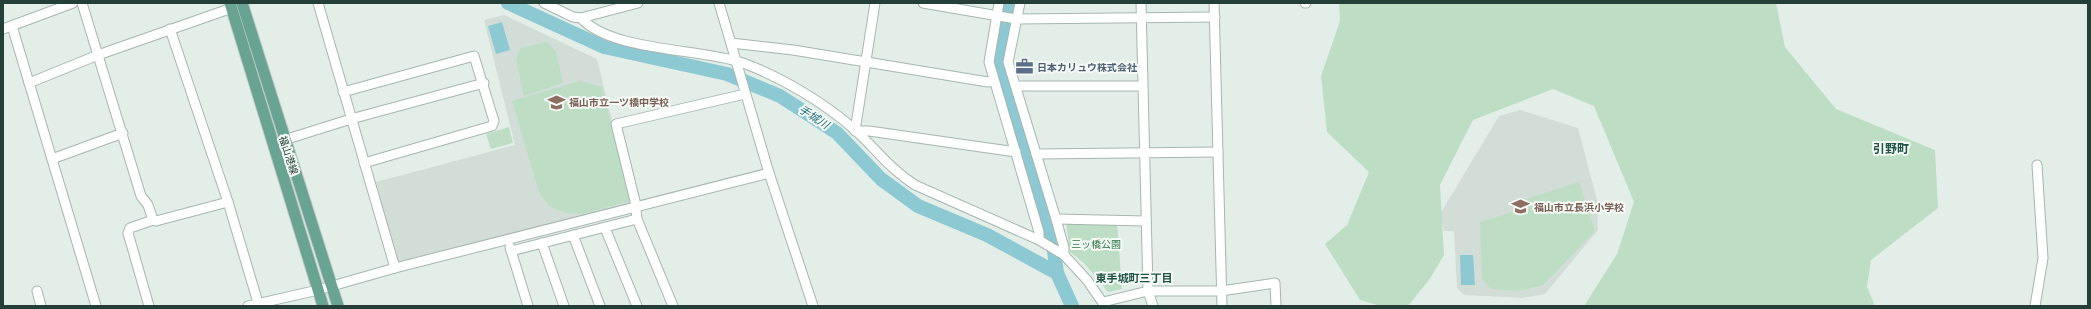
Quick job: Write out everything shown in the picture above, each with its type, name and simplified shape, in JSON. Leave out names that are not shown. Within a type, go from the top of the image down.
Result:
[{"type":"main road","name":"福山港線","points":[[235,5],[284,140],[338,306]]},
{"type":"main road","name":"福山港線","points":[[235,5],[323,306]]},
{"type":"street","points":[[73,3],[7,27],[29,83],[96,306]]},
{"type":"street","points":[[82,3],[123,133],[141,196],[148,205],[153,220]]},
{"type":"street","points":[[318,3],[395,268]]},
{"type":"street","points":[[544,3],[573,17],[581,18],[638,3]]},
{"type":"street","points":[[719,3],[769,173],[813,306]]},
{"type":"street","points":[[855,131],[875,3]]},
{"type":"street","points":[[923,3],[1015,19],[1215,17]]},
{"type":"street","points":[[999,3],[989,62],[1042,242]]},
{"type":"street","points":[[1020,3],[1015,19],[1008,62],[1056,219],[1064,248],[1063,255]]},
{"type":"street","points":[[1141,3],[1148,291],[1153,306]]},
{"type":"street","points":[[1214,3],[1222,306]]},
{"type":"street","points":[[29,83],[98,55],[235,5]]},
{"type":"street","points":[[581,18],[593,28],[623,39],[654,47],[737,63],[789,85],[814,99],[855,131],[897,174],[915,185],[1042,242],[1063,255],[1087,280],[1104,304],[1148,291],[1221,292],[1275,283],[1276,306]]},
{"type":"street","points":[[170,29],[228,202],[259,305]]},
{"type":"street","points":[[730,43],[866,62],[988,82],[994,81]]},
{"type":"street","points":[[343,92],[474,56],[484,83],[494,122],[492,126],[364,163]]},
{"type":"street","points":[[284,140],[351,119],[484,83]]},
{"type":"street","points":[[1016,86],[1142,86]]},
{"type":"street","points":[[673,306],[637,219],[616,124],[745,92]]},
{"type":"street","points":[[855,131],[869,131],[1016,152]]},
{"type":"street","points":[[52,160],[123,133]]},
{"type":"street","points":[[1036,154],[1218,152]]},
{"type":"street","points":[[2035,306],[2043,258],[2038,165]]},
{"type":"street","points":[[248,306],[259,305],[332,287],[395,268],[769,173]]},
{"type":"street","points":[[149,306],[128,233],[130,228],[153,220],[156,221],[228,202]]},
{"type":"street","points":[[511,251],[637,219]]},
{"type":"street","points":[[1056,219],[1146,220]]},
{"type":"street","points":[[605,228],[637,306]]},
{"type":"street","points":[[573,236],[600,306]]},
{"type":"street","points":[[507,240],[528,306]]},
{"type":"street","points":[[542,243],[564,306]]},
{"type":"street","points":[[37,291],[41,306]]},
{"type":"shaded area","name":"福山市立一ツ橋中学校","points":[[504,15],[597,59],[632,202],[398,262],[376,182],[515,145],[484,20]]},
{"type":"shaded area","name":"福山市立長浜小学校","points":[[1520,110],[1578,128],[1597,200],[1598,230],[1545,294],[1522,298],[1464,295],[1457,288],[1454,231],[1444,231],[1440,214],[1499,116]]},
{"type":"green space","points":[[1339,3],[1776,3],[1785,47],[1836,109],[1935,150],[1938,208],[1871,260],[1867,287],[1875,306],[1584,306],[1617,254],[1634,202],[1594,106],[1553,89],[1473,120],[1440,185],[1444,255],[1429,280],[1408,306],[1381,306],[1360,300],[1325,244],[1347,225],[1369,172],[1327,132],[1321,76],[1340,21]]},
{"type":"green space","points":[[547,42],[556,51],[563,83],[524,96],[516,60],[520,48]]},
{"type":"green space","points":[[580,81],[602,87],[630,201],[583,214],[567,213],[550,207],[539,192],[512,101]]},
{"type":"green space","points":[[509,127],[513,143],[491,149],[486,134]]},
{"type":"green space","points":[[1579,182],[1595,231],[1543,285],[1519,291],[1491,289],[1482,279],[1480,222],[1513,212],[1511,204]]},
{"type":"green space","name":"三ッ橋公園","points":[[1117,222],[1122,289],[1108,292],[1085,264],[1070,252],[1066,223]]},
{"type":"water","points":[[502,22],[510,50],[496,54],[488,26]]},
{"type":"water","points":[[1460,255],[1473,255],[1475,285],[1461,285]]},
{"type":"waterway","name":"手城川","points":[[508,3],[604,47],[727,74],[780,96],[837,133],[881,179],[918,206],[987,235],[1057,273]]},
{"type":"waterway","points":[[1009,3],[998,63],[1052,237],[1057,273],[1072,306]]},
{"type":"place","name":"日本カリュウ株式会社","points":[[1024,67]]},
{"type":"place","name":"福山市立一ツ橋中学校","points":[[556,102]]},
{"type":"place","name":"福山市立長浜小学校","points":[[1521,207]]},
{"type":"district","name":"引野町","points":[[1891,149]]},
{"type":"district","name":"東手城町三丁目","points":[[1134,278]]}]
